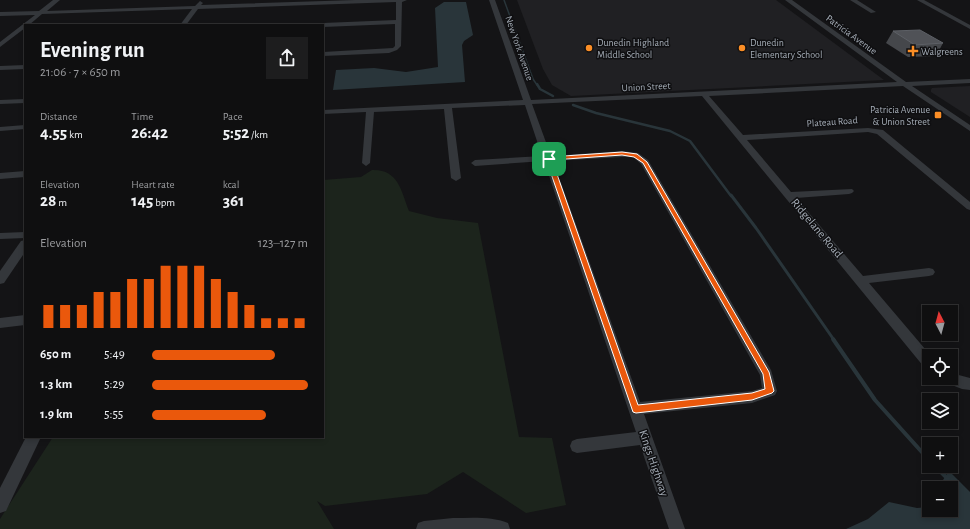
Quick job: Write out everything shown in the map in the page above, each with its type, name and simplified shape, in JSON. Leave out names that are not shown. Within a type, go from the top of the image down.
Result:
[{"type":"street","points":[[26,24],[57,0]]},
{"type":"street","points":[[184,24],[202,0]]},
{"type":"street","points":[[324,54],[395,50],[398,46],[398,0]]},
{"type":"street","points":[[0,14],[404,0]]},
{"type":"street","name":"New York Avenue","points":[[492,0],[528,102]]},
{"type":"street","name":"Patricia Avenue","points":[[788,0],[905,84],[970,128]]},
{"type":"street","points":[[853,0],[873,12]]},
{"type":"street","points":[[920,0],[970,27]]},
{"type":"street","points":[[324,25],[398,22]]},
{"type":"street","points":[[0,45],[24,26]]},
{"type":"street","points":[[0,38],[24,37]]},
{"type":"street","points":[[0,68],[24,66]]},
{"type":"street","name":"Union Street","points":[[324,112],[970,81]]},
{"type":"street","name":"Ridgelane Road","points":[[704,94],[922,355]]},
{"type":"street","points":[[0,102],[24,100]]},
{"type":"street","name":"Kings Highway","points":[[528,102],[677,529]]},
{"type":"street","points":[[448,106],[456,178]]},
{"type":"street","points":[[366,163],[370,110]]},
{"type":"street","points":[[0,129],[24,128]]},
{"type":"street","name":"Plateau Road","points":[[741,138],[868,130],[875,131],[885,136],[970,207]]},
{"type":"street","points":[[475,164],[622,154],[635,155],[645,162],[766,374],[770,391],[752,396],[636,409]]},
{"type":"street","points":[[0,176],[24,174]]},
{"type":"street","points":[[790,195],[849,191]]},
{"type":"street","points":[[0,236],[24,235]]},
{"type":"street","points":[[0,280],[24,245]]},
{"type":"street","points":[[860,280],[929,272]]},
{"type":"street","points":[[0,322],[24,320]]},
{"type":"street","points":[[958,381],[970,384]]},
{"type":"street","points":[[0,505],[5,482],[33,438]]},
{"type":"street","points":[[578,446],[646,438]]},
{"type":"street","points":[[424,529],[480,525],[502,529]]},
{"type":"shaded area","points":[[517,0],[776,0],[884,80],[571,96],[552,85],[543,69]]},
{"type":"shaded area","points":[[444,2],[466,2],[473,35],[464,41],[462,45],[465,82],[333,90],[336,70],[374,68],[406,72],[438,67],[435,8]]},
{"type":"shaded area","points":[[970,86],[970,117],[931,92],[932,88]]},
{"type":"shaded area","points":[[372,170],[388,173],[393,177],[401,189],[409,211],[437,218],[478,223],[519,437],[552,438],[566,505],[526,513],[463,472],[427,494],[325,506],[317,501],[334,529],[0,529],[0,519],[52,438],[324,438],[324,180],[361,177]]},
{"type":"shaded area","points":[[948,473],[951,473],[970,492],[970,529],[846,529],[868,519],[889,502],[917,508],[922,508],[922,517],[958,517],[958,481],[943,480]]},
{"type":"building","points":[[920,30],[943,43],[915,45],[893,31]]},
{"type":"waterway","points":[[504,0],[533,79],[537,85]]},
{"type":"waterway","points":[[537,84],[540,89],[553,96]]},
{"type":"waterway","points":[[573,105],[596,113],[670,131],[690,141],[731,196]]},
{"type":"waterway","points":[[731,195],[756,228],[834,340]]},
{"type":"waterway","points":[[833,339],[875,400],[922,452]]},
{"type":"waterway","points":[[942,473],[948,479]]},
{"type":"place","name":"Dunedin Highland Middle School","points":[[589,48]]},
{"type":"place","name":"Dunedin Elementary School","points":[[742,48]]},
{"type":"place","name":"Walgreens","points":[[913,51]]},
{"type":"place","name":"Patricia Avenue & Union Street","points":[[938,115]]},
{"type":"route","points":[[629,154],[635,155],[645,162],[766,374],[770,391],[752,396],[705,403],[636,409],[549,159],[629,154]]}]
